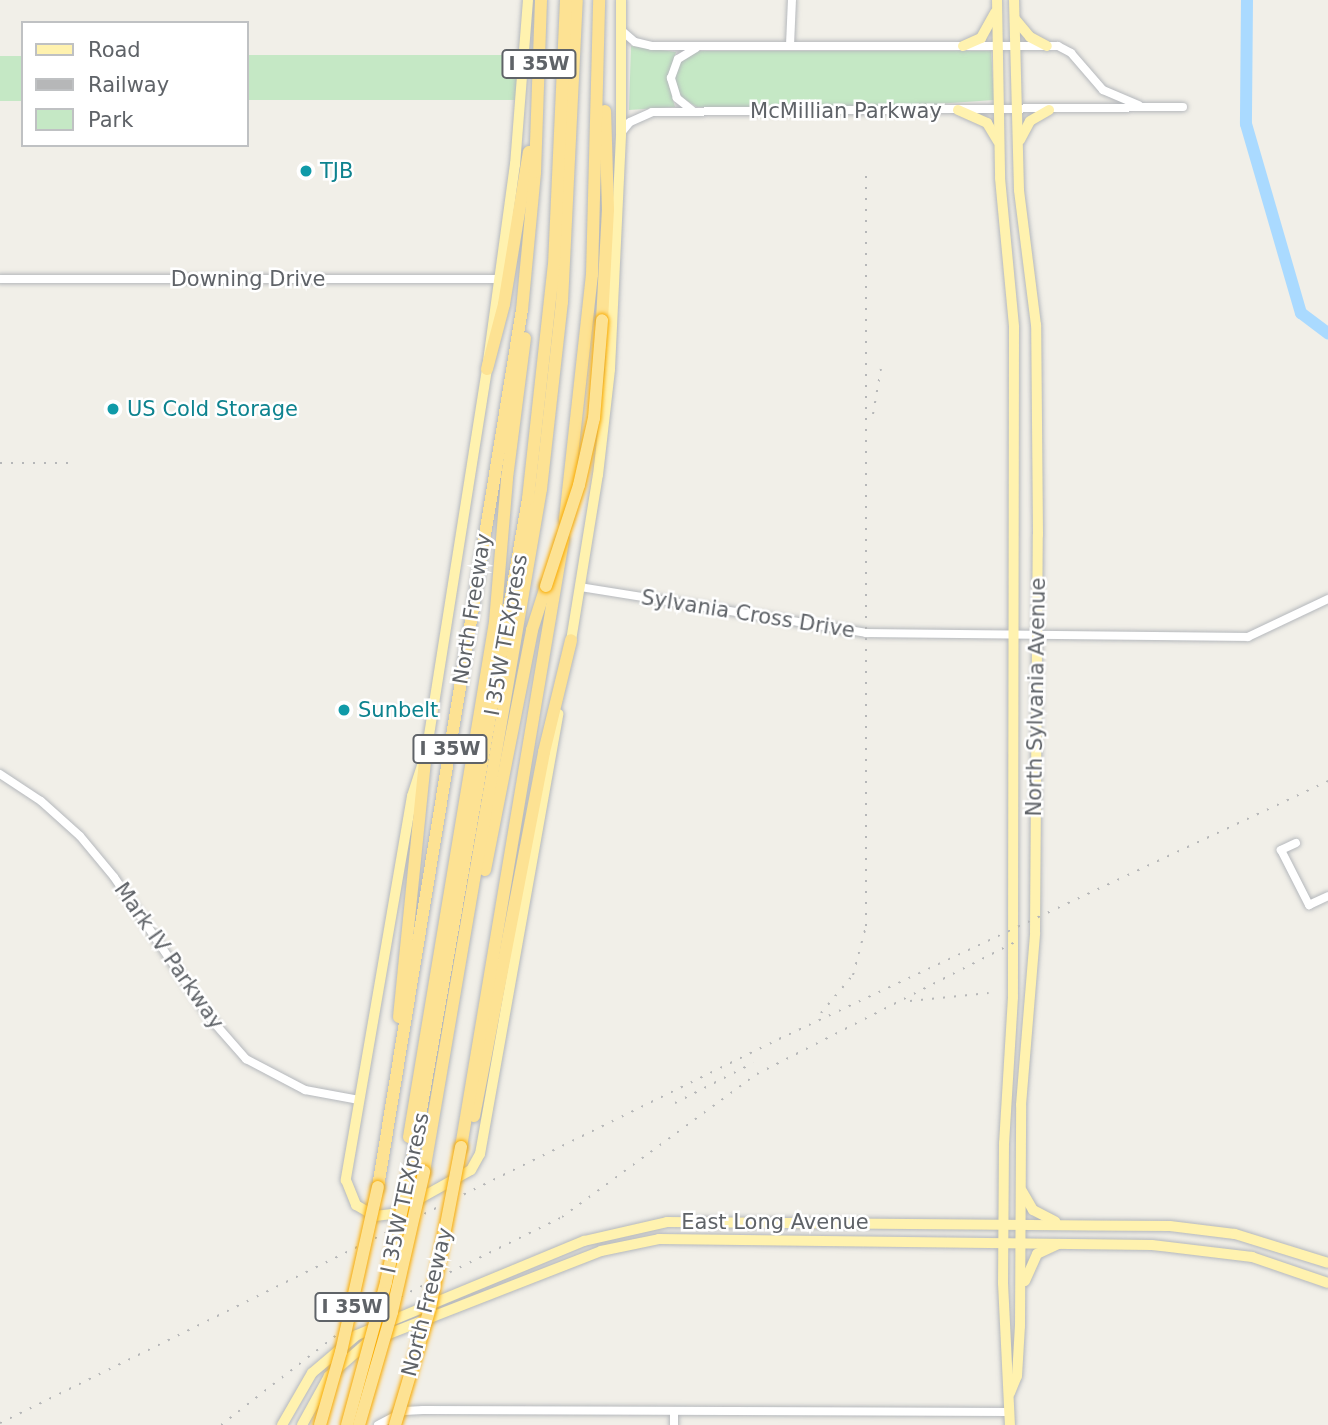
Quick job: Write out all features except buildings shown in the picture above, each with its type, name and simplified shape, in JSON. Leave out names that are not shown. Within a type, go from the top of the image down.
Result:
[{"type":"highway","name":"North Freeway","points":[[320,1425],[341,1352],[378,1187],[522,310],[537,129],[541,0]]},
{"type":"highway","name":"I 35W TEXpress","points":[[346,1425],[398,1233],[530,486],[560,177],[566,0]]},
{"type":"highway","name":"I 35W TEXpress","points":[[359,1425],[392,1312],[424,1172],[455,1011],[548,437],[570,203],[577,0]]},
{"type":"highway","points":[[455,1011],[532,630],[588,445],[603,320],[608,210],[605,7],[599,1]]},
{"type":"highway","name":"I 35W","points":[[465,1146],[561,566],[592,274],[599,1]]},
{"type":"highway","points":[[487,369],[504,304],[537,129]]},
{"type":"highway","points":[[407,1174],[495,622],[507,478],[527,324],[522,310]]},
{"type":"highway","points":[[465,1146],[501,995],[544,752],[571,640]]},
{"type":"highway","points":[[398,1066],[397,1030],[426,752]]},
{"type":"highway","name":"North Freeway","points":[[395,1425],[430,1308],[455,1181],[465,1146]]},
{"type":"main road","points":[[487,369],[496,279],[515,164],[528,0]]},
{"type":"main road","name":"North Freeway","points":[[487,369],[426,752],[412,796],[346,1180],[349,1195],[363,1210],[375,1216],[392,1214],[471,1170],[480,1154],[580,586],[610,369],[621,132],[621,0]]},
{"type":"main road","name":"North Sylvania Avenue","points":[[1010,1393],[1017,1376],[1020,1322],[1021,1105],[1029,1036],[1035,933],[1037,633],[1037,381],[1033,288],[1017,153],[1014,0]]},
{"type":"main road","points":[[964,46],[981,38],[997,4]]},
{"type":"main road","name":"North Sylvania Avenue","points":[[997,4],[1000,146],[1014,382],[1011,632],[1014,909],[1003,1241],[1010,1425]]},
{"type":"main road","points":[[1014,18],[1030,37],[1047,46]]},
{"type":"main road","points":[[958,110],[987,123],[1000,146]]},
{"type":"main road","points":[[1017,153],[1030,121],[1049,110]]},
{"type":"main road","points":[[1014,382],[1037,381]]},
{"type":"main road","points":[[1010,1038],[1029,1036]]},
{"type":"main road","points":[[1021,1187],[1033,1210],[1061,1223]]},
{"type":"main road","name":"East Long Avenue","points":[[282,1425],[306,1380],[341,1345],[452,1293],[512,1269],[598,1237],[667,1222],[1061,1223],[1210,1229],[1275,1245],[1328,1263]]},
{"type":"main road","points":[[800,1222],[800,1239]]},
{"type":"main road","name":"East Long Avenue","points":[[302,1425],[323,1385],[345,1357],[379,1336],[601,1251],[650,1241],[800,1239],[1152,1245],[1269,1262],[1328,1283]]},
{"type":"main road","points":[[1005,1326],[1020,1322],[1031,1262],[1045,1248],[1073,1242]]},
{"type":"main road","points":[[1269,1262],[1275,1245]]},
{"type":"main road","points":[[512,1269],[518,1282]]},
{"type":"main road","points":[[452,1293],[455,1306]]},
{"type":"street","points":[[790,45],[792,0]]},
{"type":"street","points":[[621,30],[643,46],[1064,48],[1103,90],[1146,108]]},
{"type":"street","points":[[693,111],[677,98],[671,78],[678,59],[702,46]]},
{"type":"street","name":"McMillian Parkway","points":[[621,132],[629,122],[652,112],[1017,111],[1183,107]]},
{"type":"street","name":"Downing Drive","points":[[0,279],[496,279]]},
{"type":"street","name":"Sylvania Cross Drive","points":[[580,586],[842,632],[1248,637],[1328,599]]},
{"type":"street","name":"Mark IV Parkway","points":[[0,774],[41,801],[80,836],[114,877],[211,1018],[246,1059],[305,1090],[359,1100]]},
{"type":"street","points":[[1296,843],[1281,850],[1309,905],[1328,896]]},
{"type":"street","points":[[378,1425],[404,1411],[423,1410],[1010,1412]]},
{"type":"street","points":[[674,1412],[674,1425]]},
{"type":"green space","points":[[631,46],[676,52],[667,79],[675,107],[629,110]]},
{"type":"green space","points":[[697,51],[991,51],[994,100],[892,107],[697,107],[681,97],[674,80],[680,62]]},
{"type":"green space","points":[[248,55],[519,55],[519,100],[248,100]]},
{"type":"green space","points":[[0,56],[21,56],[21,101],[0,101]]},
{"type":"waterway","points":[[1247,0],[1246,124],[1301,313],[1328,333]]},
{"type":"railway","points":[[821,1013],[853,975],[866,926],[866,176]]},
{"type":"railway","points":[[873,414],[881,368]]},
{"type":"railway","points":[[0,463],[71,463]]},
{"type":"railway","points":[[0,1423],[779,1039],[1328,781]]},
{"type":"railway","points":[[221,1425],[361,1316],[562,1217],[757,1074],[1019,940]]},
{"type":"railway","points":[[910,1001],[989,993]]},
{"type":"railway","points":[[675,1103],[753,1063]]},
{"type":"place","name":"TJB","points":[[306,171]]},
{"type":"place","name":"US Cold Storage","points":[[113,409]]},
{"type":"place","name":"Sunbelt","points":[[344,710]]}]
